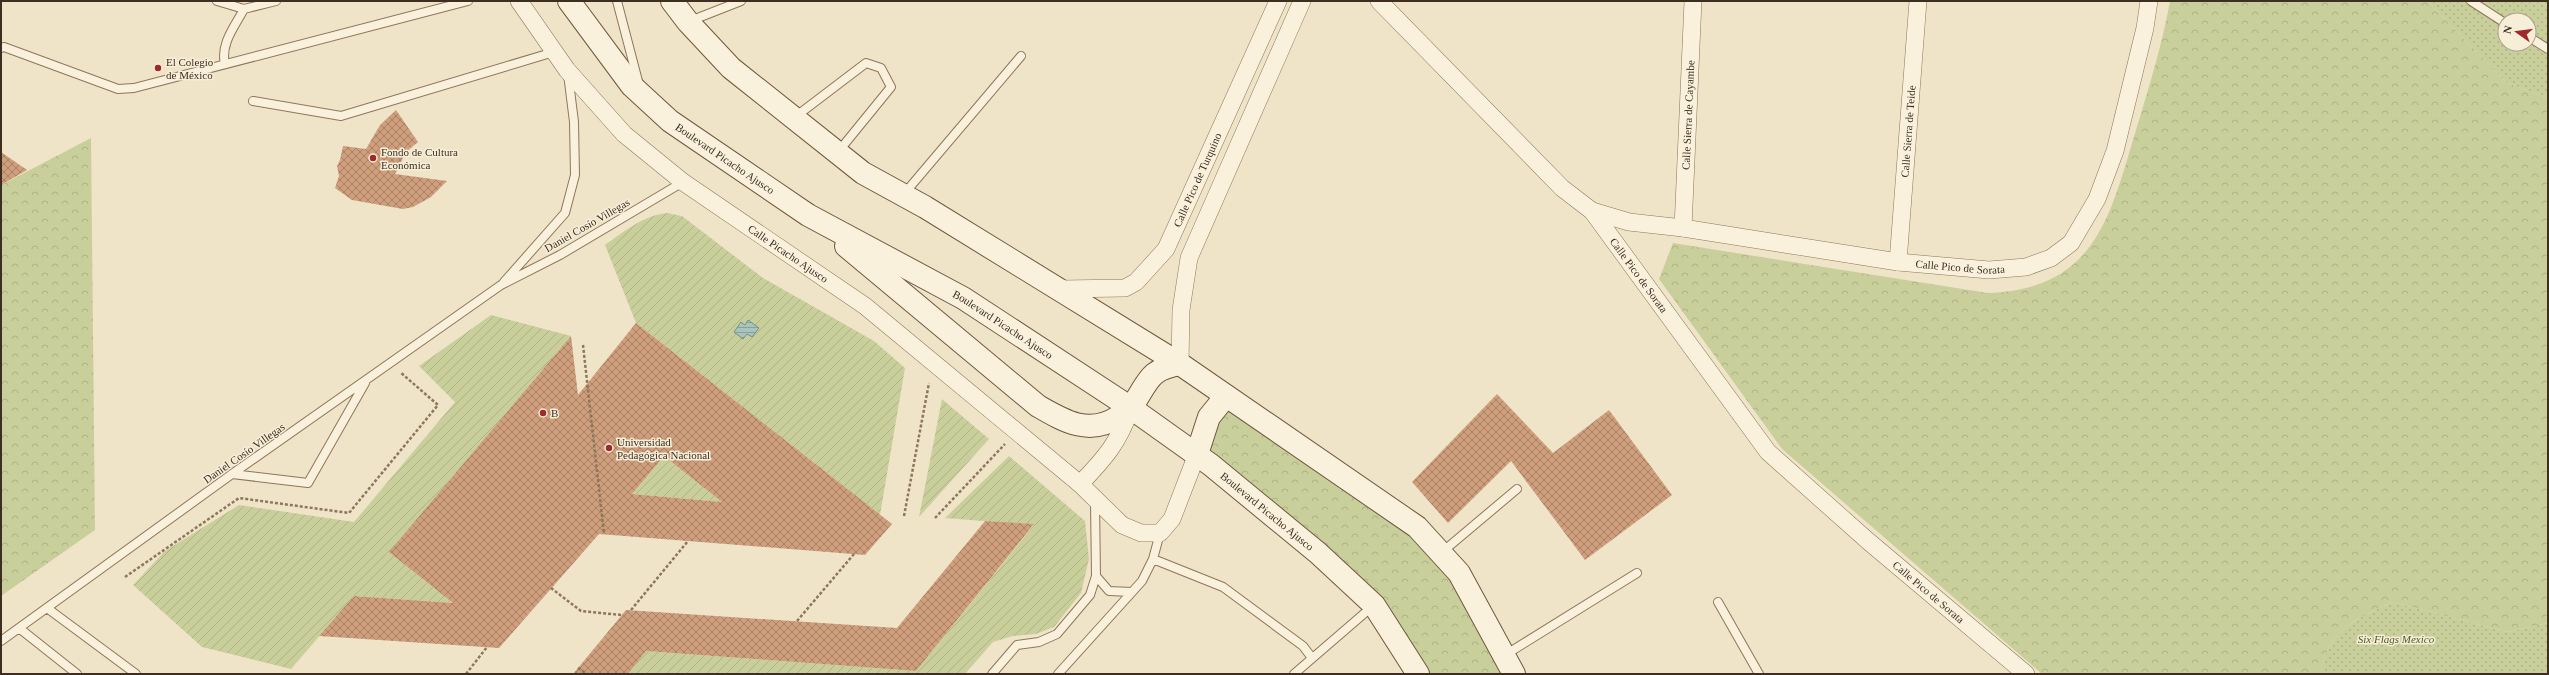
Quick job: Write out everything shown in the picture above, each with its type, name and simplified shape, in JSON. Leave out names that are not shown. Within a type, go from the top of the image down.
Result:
[{"type":"main road","name":"Boulevard Picacho Ajusco","points":[[569,1],[632,86],[670,121],[808,215],[963,298],[1131,408],[1197,454],[1318,553],[1374,605],[1418,674]]},
{"type":"main road","points":[[672,1],[688,22],[730,68],[863,173],[902,196],[925,207],[1061,289],[1180,364],[1416,527],[1459,574],[1514,674]]},
{"type":"main road","points":[[808,215],[1038,406],[1060,419],[1090,428],[1109,423],[1131,408],[1148,378],[1163,367],[1180,364]]},
{"type":"main road","points":[[1197,454],[1209,417],[1226,396]]},
{"type":"street","name":"Calle Picacho Ajusco","points":[[519,1],[567,70],[624,134],[683,182],[865,306],[1080,484],[1122,525],[1141,533],[1160,532]]},
{"type":"street","name":"Calle Pico de Turquino","points":[[1061,289],[1124,288],[1136,282],[1166,249],[1278,1]]},
{"type":"street","name":"Calle Pico de Turquino","points":[[1180,364],[1180,310],[1189,258],[1302,1]]},
{"type":"street","name":"Calle Pico de Sorata","points":[[1379,1],[1562,188],[1592,211],[1768,452],[1868,542],[2026,674]]},
{"type":"street","name":"Calle Sierra de Cayambe","points":[[1683,228],[1693,1]]},
{"type":"street","name":"Calle Sierra de Teide","points":[[1898,262],[1918,1]]},
{"type":"street","name":"Calle Pico de Sorata","points":[[1592,211],[1629,222],[1683,228],[1898,262],[1989,270],[2026,267],[2051,258],[2071,243],[2097,199],[2115,151],[2145,28],[2150,1]]},
{"type":"street","points":[[1080,484],[1109,454],[1122,432],[1131,408]]},
{"type":"street","points":[[1160,532],[1172,519],[1197,454]]},
{"type":"lane","points":[[217,1],[244,9],[276,1]]},
{"type":"lane","points":[[1,48],[4,47],[118,89],[134,88],[468,1]]},
{"type":"lane","points":[[617,1],[642,95]]},
{"type":"lane","points":[[688,22],[741,1]]},
{"type":"lane","points":[[2471,1],[2497,18]]},
{"type":"lane","points":[[225,64],[222,54],[226,41],[244,9]]},
{"type":"lane","points":[[2537,42],[2548,48]]},
{"type":"lane","points":[[253,101],[340,116],[554,52]]},
{"type":"lane","points":[[902,196],[1021,56]]},
{"type":"lane","points":[[794,118],[866,63],[881,68],[891,87],[837,152]]},
{"type":"lane","name":"Daniel Cosío Villegas","points":[[501,285],[565,213],[575,175],[574,122],[567,70]]},
{"type":"lane","name":"Daniel Cosío Villegas","points":[[1,641],[232,474],[501,285],[560,255],[683,182]]},
{"type":"lane","points":[[232,474],[308,483],[367,380]]},
{"type":"lane","points":[[1440,553],[1517,489]]},
{"type":"lane","points":[[992,674],[1017,645],[1039,642],[1058,634],[1090,594],[1096,576],[1094,560],[1097,544],[1095,498]]},
{"type":"lane","points":[[1058,674],[1142,581],[1153,559],[1160,532]]},
{"type":"lane","points":[[1153,559],[1223,588],[1303,646],[1312,658]]},
{"type":"lane","points":[[1504,655],[1637,573]]},
{"type":"lane","points":[[1096,576],[1110,591],[1132,592]]},
{"type":"lane","points":[[1718,602],[1759,674]]},
{"type":"lane","points":[[1294,674],[1374,605]]},
{"type":"lane","points":[[47,608],[136,674]]},
{"type":"lane","points":[[18,628],[77,674]]},
{"type":"path","points":[[584,345],[604,534]]},
{"type":"path","points":[[904,516],[929,379]]},
{"type":"path","points":[[936,518],[1005,444]]},
{"type":"path","points":[[631,610],[688,540]]},
{"type":"path","points":[[797,622],[854,554]]},
{"type":"path","points":[[551,588],[581,611],[622,615]]},
{"type":"path","points":[[466,674],[487,648]]},
{"type":"path","points":[[578,668],[586,674]]},
{"type":"green space","points":[[2170,1],[2427,1],[2507,83],[2548,98],[2548,623],[2508,632],[2392,602],[2355,621],[2337,636],[2324,659],[2321,674],[2042,674],[1782,449],[1659,279],[1673,243],[1988,293],[2024,288],[2053,278],[2075,262],[2093,242],[2106,218],[2127,162],[2146,98]]},
{"type":"green space","points":[[2427,1],[2548,1],[2548,98],[2507,83]]},
{"type":"green space","points":[[91,138],[95,530],[1,596],[1,185]]},
{"type":"green space","points":[[667,213],[682,216],[763,278],[874,341],[905,368],[880,515],[636,323],[605,245],[642,221],[650,217]]},
{"type":"green space","points":[[491,315],[571,336],[390,552],[453,603],[354,596],[291,669],[202,647],[133,585],[165,551],[239,505],[354,522],[455,402],[419,366]]},
{"type":"green space","points":[[942,399],[989,439],[919,517]]},
{"type":"green space","points":[[1233,400],[1413,529],[1455,575],[1512,674],[1419,674],[1375,602],[1201,451]]},
{"type":"green space","points":[[664,456],[722,502],[632,494]]},
{"type":"green space","points":[[1009,456],[1085,521],[1089,559],[1081,593],[1054,627],[1036,634],[1013,636],[993,642],[965,674],[628,674],[646,651],[916,671],[1034,525],[945,518]]},
{"type":"green space","name":"Six Flags Mexico","points":[[2392,602],[2508,632],[2548,623],[2548,674],[2321,674],[2324,659],[2337,636],[2355,621]]},
{"type":"water","points":[[748,320],[759,328],[752,337],[747,334],[743,339],[734,332],[741,322],[745,325]]},
{"type":"building","name":"Fondo de Cultura Económica","points":[[396,110],[418,142],[406,152],[395,174],[447,181],[431,197],[413,207],[403,209],[352,200],[335,188],[339,176],[337,166],[343,146],[366,149],[380,125]]},
{"type":"building","points":[[1,152],[27,170],[1,185]]},
{"type":"building","points":[[636,323],[892,524],[865,555],[599,534],[499,648],[319,636],[354,596],[453,603],[389,552],[571,336],[578,395]],"holes":[[[664,456],[722,502],[632,494]]]},
{"type":"building","points":[[1497,394],[1553,453],[1609,410],[1672,495],[1585,560],[1511,461],[1448,523],[1412,482]]},
{"type":"building","points":[[985,521],[1034,524],[916,671],[646,651],[628,674],[573,674],[626,610],[897,628]]},
{"type":"place","name":"El Colegio de México","points":[[158,68]]},
{"type":"place","name":"Fondo de Cultura Económica","points":[[373,158]]},
{"type":"place","name":"B","points":[[543,413]]},
{"type":"place","name":"Universidad Pedagógica Nacional","points":[[609,448]]}]
